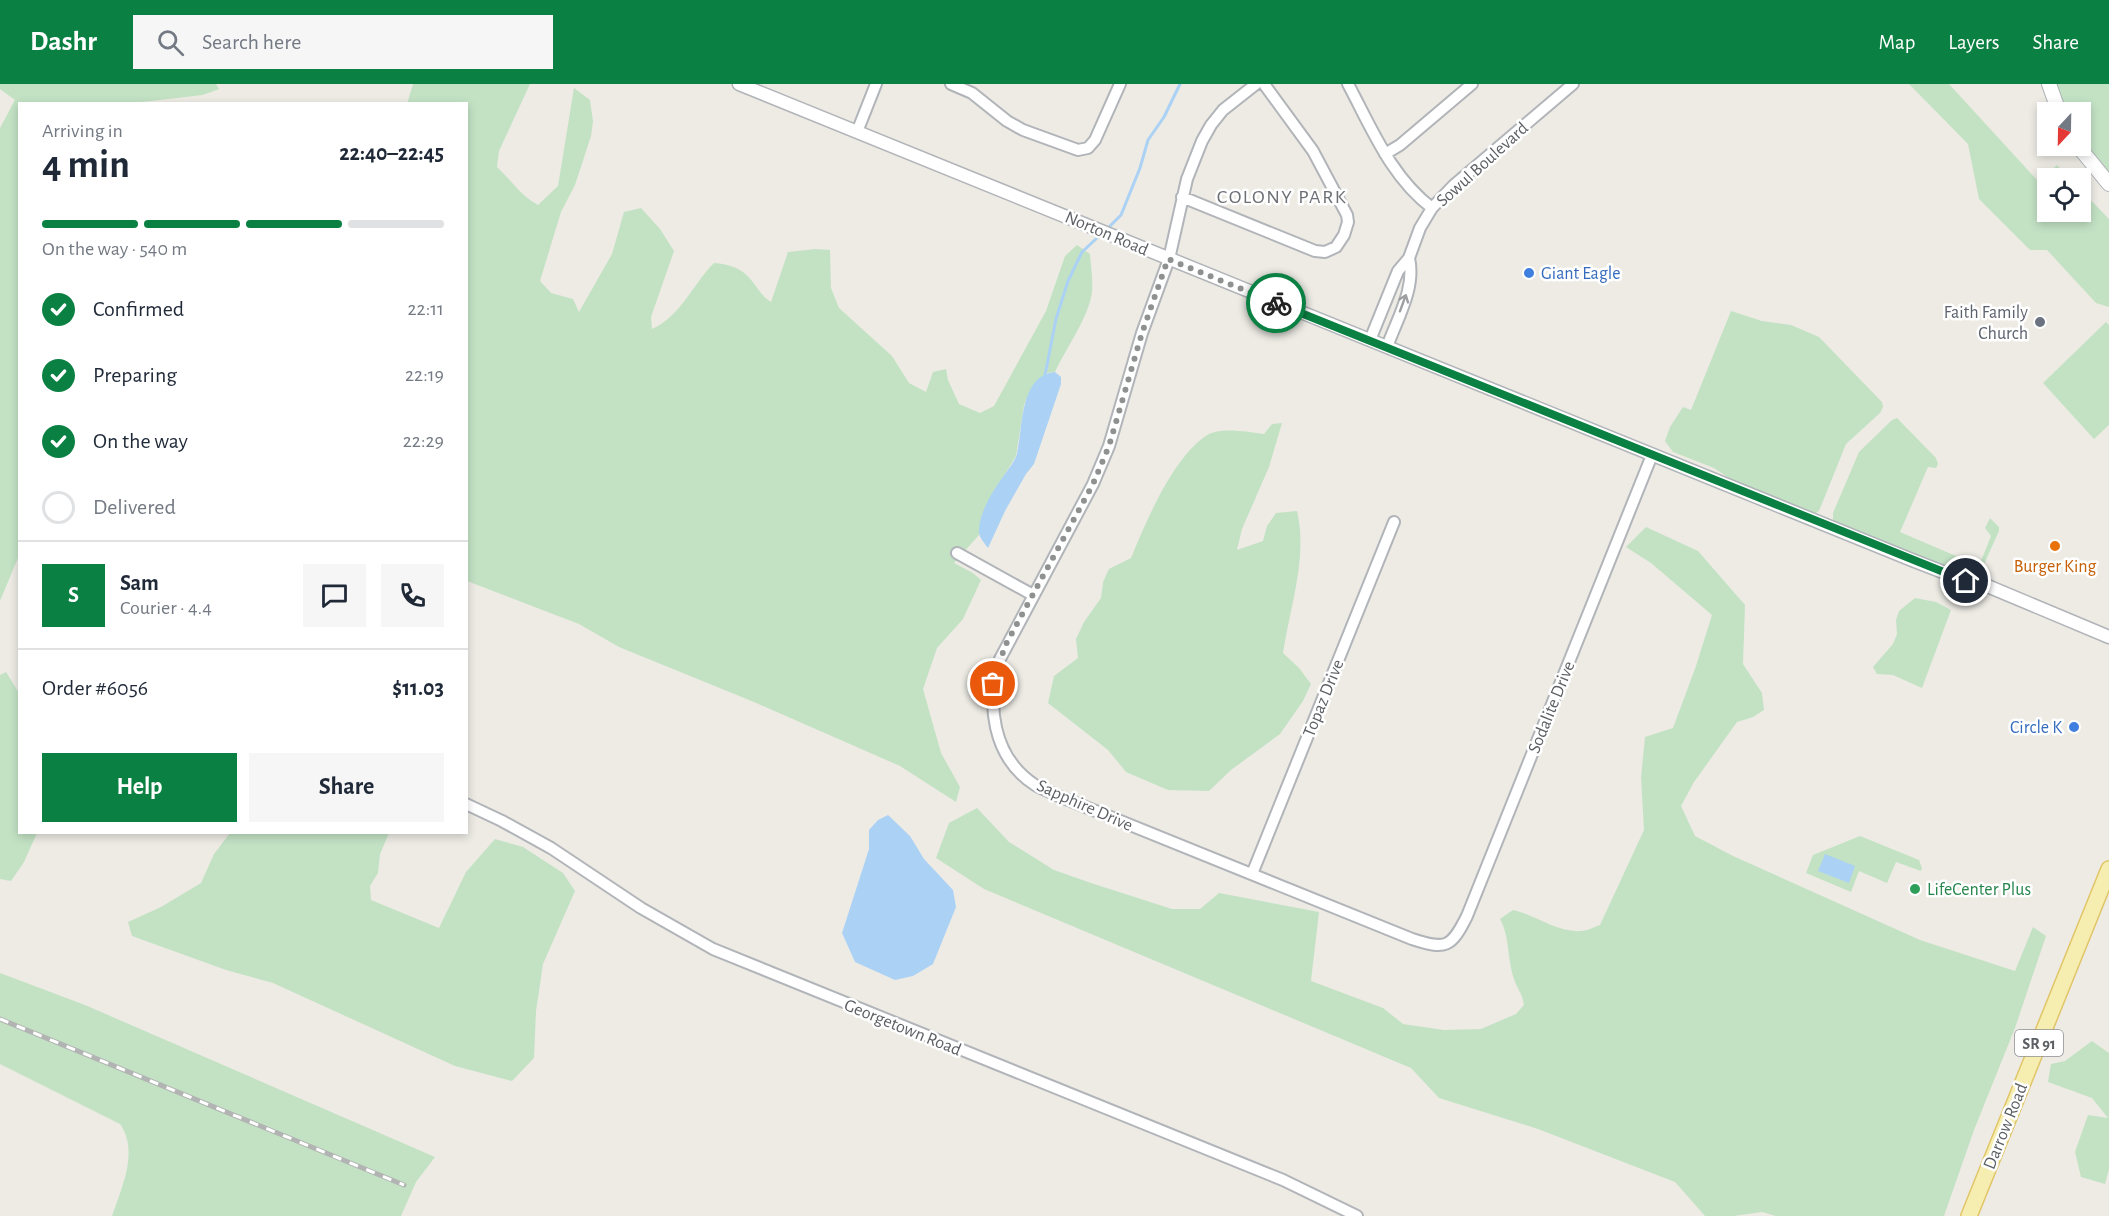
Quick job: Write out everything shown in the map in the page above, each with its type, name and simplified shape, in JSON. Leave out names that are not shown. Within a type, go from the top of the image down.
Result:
[{"type":"main road","points":[[2049,84],[2055,102]]},
{"type":"main road","points":[[2086,156],[2109,184]]},
{"type":"main road","name":"Darrow Road","points":[[1969,1216],[2109,869]]},
{"type":"street","name":"Norton Road","points":[[739,84],[1912,560],[1966,581],[1985,585],[2109,637]]},
{"type":"street","points":[[857,132],[876,84]]},
{"type":"street","points":[[951,84],[972,93],[1007,121],[1067,148],[1078,150],[1088,148],[1092,144],[1120,84]]},
{"type":"street","name":"Sapphire Drive","points":[[1256,84],[1223,110],[1202,141],[1187,179],[1168,259],[1142,333],[1109,446],[1093,484],[1000,658],[991,699],[993,718],[1001,744],[1016,768],[1034,784],[1056,795],[1412,939],[1436,946]]},
{"type":"street","points":[[1182,197],[1315,251],[1329,251],[1339,243],[1348,222],[1346,211],[1313,151],[1264,84]]},
{"type":"street","points":[[1348,84],[1385,154],[1403,182],[1418,198],[1432,208]]},
{"type":"street","points":[[1385,154],[1400,145],[1472,84]]},
{"type":"street","name":"Sowul Boulevard","points":[[1370,340],[1398,271],[1408,258],[1420,228],[1432,208],[1454,186],[1573,84]]},
{"type":"street","name":"Sowul Boulevard","points":[[1387,347],[1410,281],[1411,269],[1408,258]]},
{"type":"street","name":"Sodalite Drive","points":[[1436,946],[1456,938],[1467,916],[1652,455]]},
{"type":"street","name":"Topaz Drive","points":[[1252,874],[1394,522]]},
{"type":"street","points":[[957,553],[1033,595]]},
{"type":"street","name":"Georgetown Road","points":[[468,805],[552,848],[641,908],[713,949],[1283,1180],[1357,1216]]},
{"type":"green space","points":[[0,84],[216,84],[219,89],[203,95],[142,102],[18,102],[18,558],[0,601],[0,128],[15,100],[0,89]]},
{"type":"green space","points":[[413,84],[530,84],[499,151],[497,167],[521,192],[538,205],[558,186],[574,88],[590,100],[593,121],[591,136],[575,185],[561,212],[540,281],[551,293],[573,299],[579,312],[612,254],[624,212],[641,208],[660,229],[674,251],[651,317],[652,329],[671,317],[714,263],[740,270],[771,302],[788,252],[830,250],[831,288],[839,308],[892,356],[909,383],[926,392],[933,372],[946,369],[948,380],[959,404],[980,413],[994,406],[1046,311],[1065,256],[1077,245],[1090,254],[1092,292],[1090,302],[1055,372],[1047,373],[1028,395],[1024,405],[1016,456],[990,499],[983,514],[979,535],[954,563],[981,580],[963,619],[937,648],[923,689],[941,753],[960,787],[956,802],[900,766],[754,702],[619,647],[579,624],[468,581],[468,102],[408,102]]},
{"type":"green space","points":[[1909,84],[1949,84],[2037,180],[2037,222],[2091,222],[2091,200],[2109,219],[2109,307],[2096,303],[2047,250],[2030,250],[1979,199],[1968,144]]},
{"type":"green space","points":[[2056,84],[2109,84],[2109,172],[2091,151],[2091,102],[2062,102]]},
{"type":"green space","points":[[1731,311],[1762,321],[1791,325],[1819,337],[1882,402],[1883,407],[1880,413],[1846,444],[1819,511],[1814,514],[1732,480],[1714,468],[1673,452],[1665,441],[1670,427],[1683,407],[1691,410]]},
{"type":"green space","points":[[2106,322],[2109,325],[2109,425],[2094,439],[2043,383]]},
{"type":"green space","points":[[1897,418],[1936,458],[1938,464],[1936,468],[1928,467],[1900,532],[1970,562],[1977,571],[1991,536],[1985,528],[1990,518],[1999,527],[1999,531],[1979,575],[1969,575],[1932,565],[1833,521],[1833,513],[1859,452],[1892,420]]},
{"type":"green space","points":[[1282,423],[1269,467],[1242,529],[1237,550],[1263,541],[1267,526],[1276,513],[1297,511],[1300,528],[1299,564],[1283,653],[1299,668],[1311,684],[1303,701],[1280,734],[1231,770],[1209,791],[1168,790],[1126,772],[1108,750],[1048,703],[1054,676],[1078,658],[1076,639],[1084,622],[1101,598],[1103,582],[1109,569],[1131,558],[1162,490],[1184,457],[1209,434],[1236,431],[1264,434],[1272,424]]},
{"type":"green space","points":[[1646,527],[1698,551],[1745,605],[1743,664],[1762,693],[1764,710],[1753,717],[1737,722],[1694,782],[1681,806],[1695,836],[1733,856],[1920,940],[2015,971],[2033,927],[2046,936],[2015,1028],[1974,1130],[1944,1216],[1776,1216],[1762,1212],[1734,1216],[1705,1216],[1675,1182],[1538,1129],[1439,1098],[1411,1068],[984,889],[936,858],[949,823],[977,808],[1009,842],[1054,870],[1172,909],[1200,909],[1219,893],[1319,912],[1311,981],[1383,1008],[1403,1024],[1444,1030],[1481,1029],[1516,1014],[1524,1005],[1515,982],[1500,919],[1513,910],[1555,927],[1573,931],[1584,931],[1600,925],[1644,830],[1641,777],[1645,737],[1673,728],[1712,615],[1651,563],[1626,547]]},
{"type":"green space","points":[[1915,598],[1936,602],[1951,610],[1922,688],[1893,675],[1877,674],[1873,667],[1893,644],[1897,634],[1896,620],[1899,611]]},
{"type":"green space","points":[[6,672],[18,691],[18,834],[37,834],[24,862],[11,881],[0,879],[0,675]]},
{"type":"green space","points":[[229,834],[389,834],[380,854],[378,873],[370,886],[371,900],[439,928],[466,872],[495,839],[523,847],[563,873],[575,891],[543,964],[536,1011],[534,1058],[512,1081],[455,1066],[273,983],[226,970],[132,936],[128,922],[161,907],[201,883],[214,854]]},
{"type":"green space","points":[[1860,836],[1919,860],[1921,871],[1896,862],[1887,883],[1859,871],[1851,892],[1806,873],[1813,855]]},
{"type":"green space","points":[[0,973],[85,1005],[435,1157],[416,1182],[401,1216],[112,1216],[127,1169],[126,1135],[120,1124],[0,1064]]},
{"type":"green space","points":[[2092,1041],[2109,1053],[2109,1169],[2105,1184],[2081,1177],[2075,1152],[2088,1115],[2108,1118],[2092,1098],[2048,1082],[2051,1064],[2065,1061]]},
{"type":"water","points":[[1055,372],[1061,377],[1061,384],[1034,464],[1005,511],[988,548],[979,533],[984,509],[1016,457],[1022,418],[1029,393],[1043,375]]},
{"type":"water","points":[[888,815],[910,836],[924,859],[953,890],[956,907],[933,964],[913,976],[895,980],[855,962],[842,933],[869,849],[869,830],[878,820]]},
{"type":"water","points":[[1825,854],[1855,866],[1849,883],[1818,871]]},
{"type":"waterway","points":[[1110,226],[1121,215],[1140,168],[1148,140],[1164,117],[1180,84]]},
{"type":"waterway","points":[[1045,375],[1056,319],[1068,281],[1082,252],[1097,238]]},
{"type":"railway","points":[[0,1019],[404,1185]]},
{"type":"way so far","points":[[993,684],[1005,646],[1093,484],[1109,446],[1142,333],[1168,259],[1276,303]]},
{"type":"place","name":"Giant Eagle","points":[[1529,273]]},
{"type":"place","name":"Faith Family Church","points":[[2040,322]]},
{"type":"place","name":"Burger King","points":[[2055,546]]},
{"type":"place","name":"Circle K","points":[[2074,727]]},
{"type":"place","name":"LifeCenter Plus","points":[[1915,889]]},
{"type":"district","name":"COLONY PARK","points":[[1282,196]]},
{"type":"route","points":[[1276,303],[1966,581]]}]
